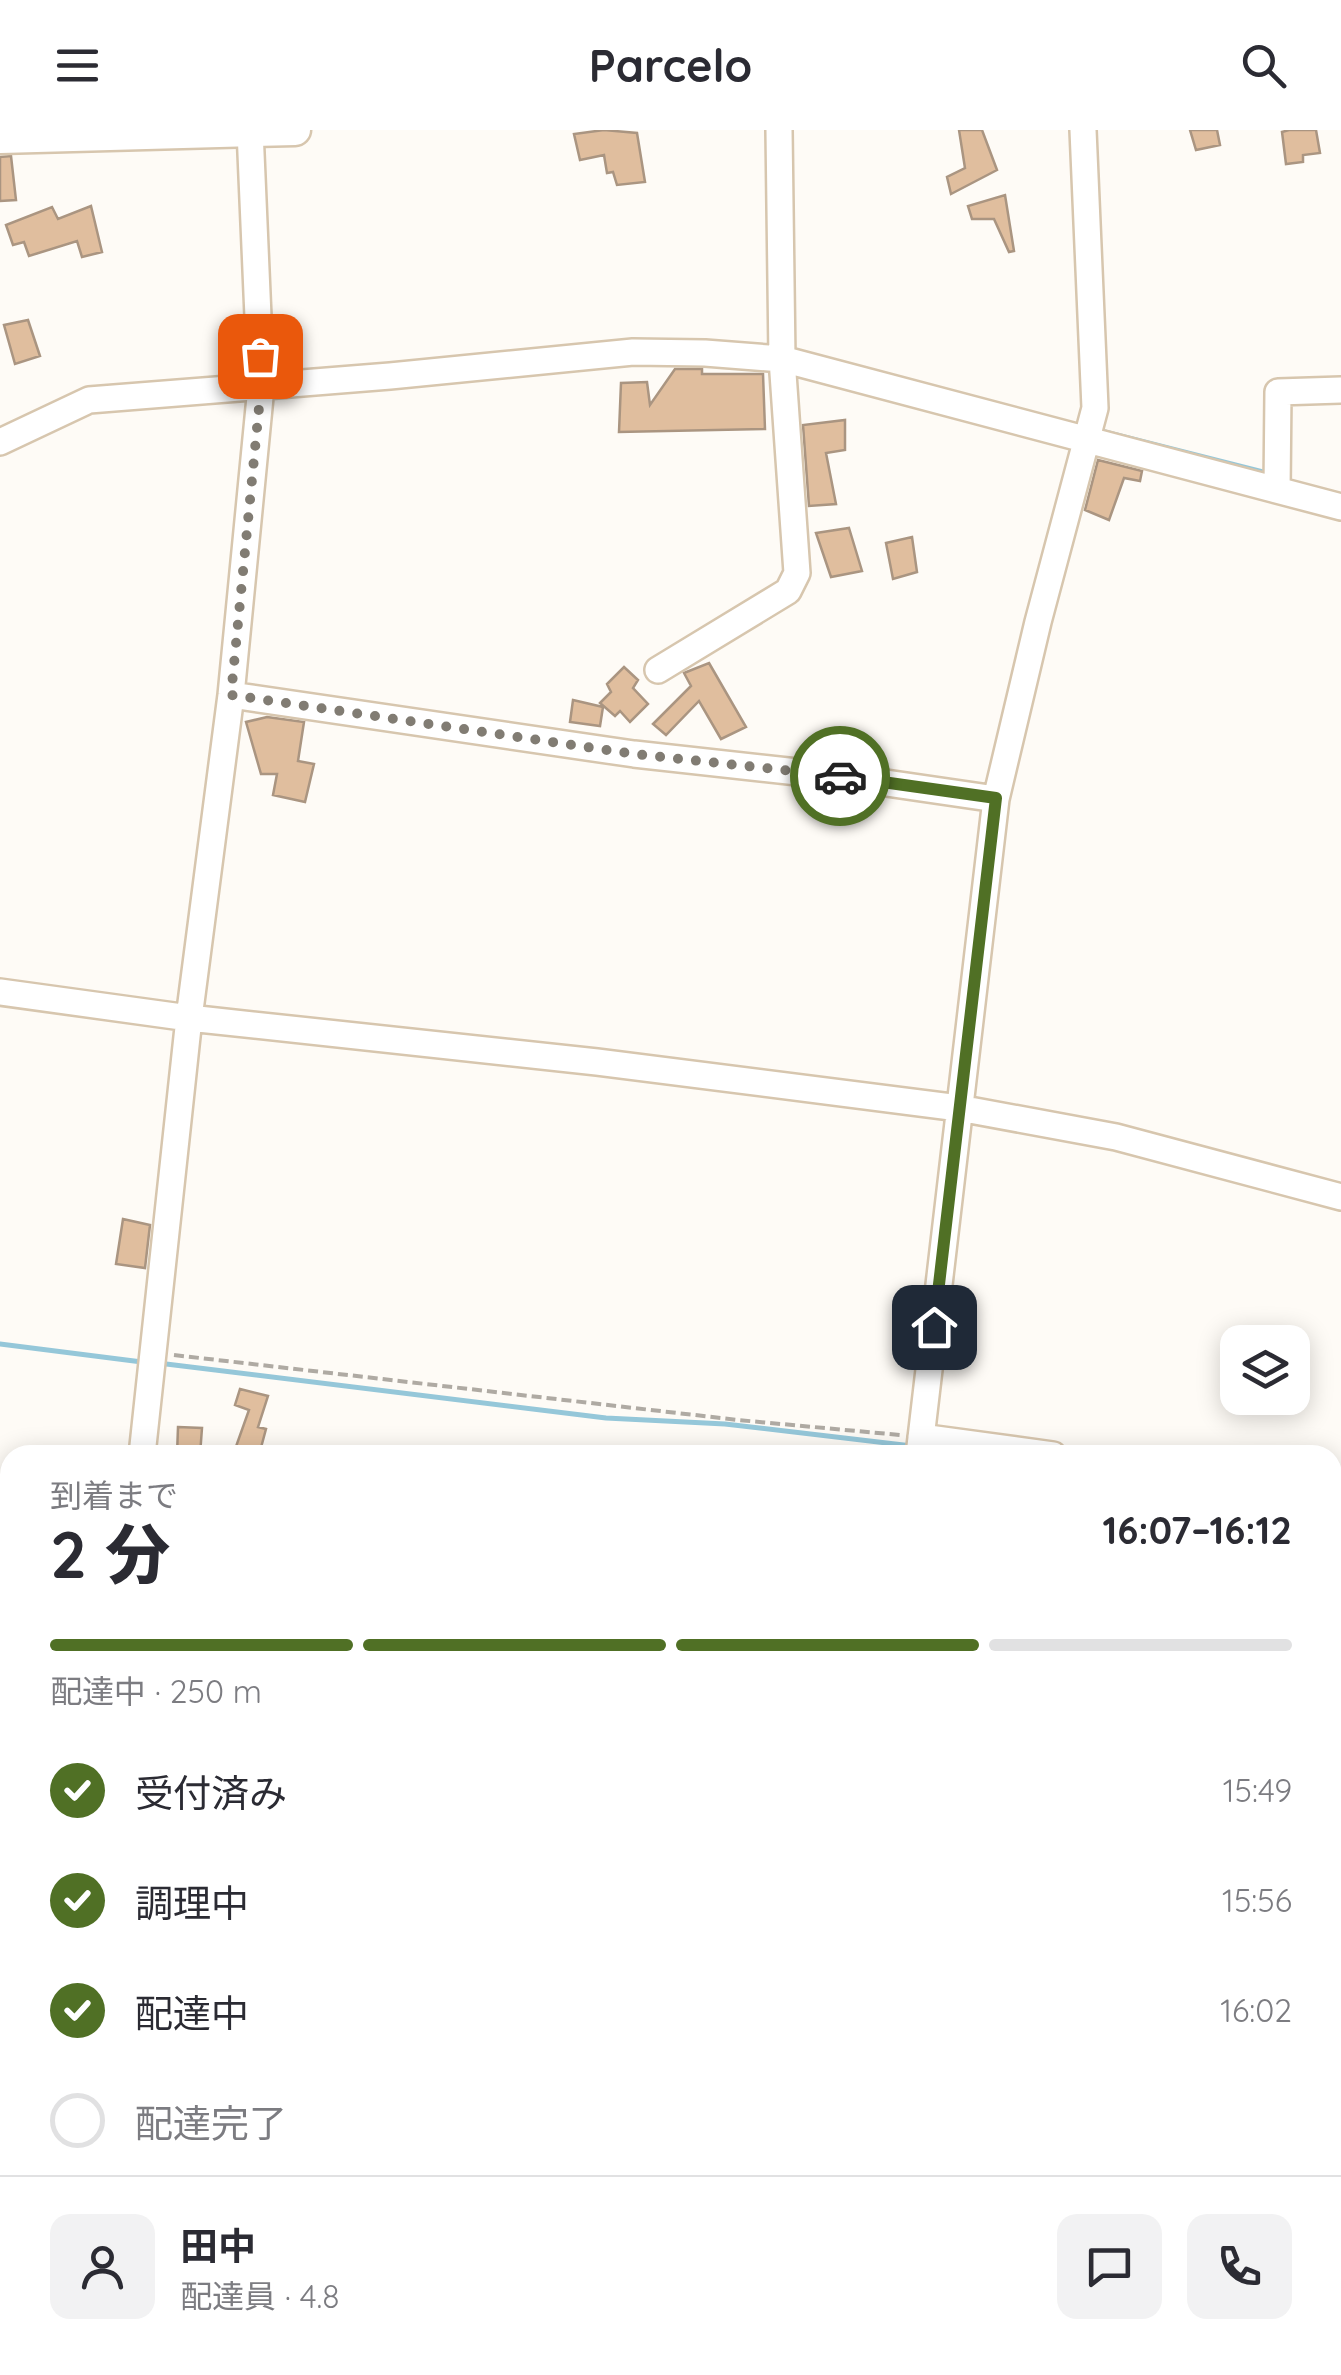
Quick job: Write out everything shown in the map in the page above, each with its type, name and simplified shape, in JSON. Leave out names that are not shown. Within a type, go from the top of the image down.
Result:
[{"type":"main road","points":[[0,138],[295,130]]},
{"type":"street","points":[[658,670],[788,590],[797,573],[782,359],[778,130]]},
{"type":"street","points":[[920,1445],[996,798],[1095,408],[1083,130]]},
{"type":"street","points":[[143,1445],[189,1018],[231,695],[261,387],[250,131]]},
{"type":"street","points":[[0,442],[89,400],[633,352],[705,353],[782,359],[1341,507]]},
{"type":"street","points":[[1277,490],[1278,392],[1341,390]]},
{"type":"street","points":[[231,695],[634,754],[996,798]]},
{"type":"street","points":[[0,992],[189,1018],[597,1062],[958,1108],[1116,1136],[1341,1197]]},
{"type":"path","points":[[154,1352],[719,1418],[913,1445]]},
{"type":"building","points":[[604,130],[637,133],[645,182],[617,185],[613,172],[607,173],[604,155],[580,160],[574,134]]},
{"type":"building","points":[[959,130],[982,130],[997,170],[951,194],[947,177],[965,168]]},
{"type":"building","points":[[1190,130],[1217,130],[1220,145],[1196,150]]},
{"type":"building","points":[[1316,130],[1320,153],[1303,155],[1303,162],[1286,164],[1282,132]]},
{"type":"building","points":[[11,156],[16,200],[0,201],[0,157]]},
{"type":"building","points":[[1005,195],[1014,251],[1009,252],[994,219],[972,219],[968,206]]},
{"type":"building","points":[[91,206],[102,252],[82,257],[77,241],[29,256],[24,242],[13,245],[6,225],[52,207],[58,219]]},
{"type":"building","points":[[28,320],[40,356],[15,364],[4,325]]},
{"type":"building","points":[[675,369],[702,369],[702,374],[763,374],[765,429],[619,432],[621,383],[647,382],[650,405]]},
{"type":"building","points":[[845,420],[845,450],[826,453],[836,504],[809,506],[803,425]]},
{"type":"building","points":[[1098,460],[1142,471],[1140,481],[1124,478],[1109,520],[1085,510]]},
{"type":"building","points":[[849,528],[862,571],[831,577],[816,533]]},
{"type":"building","points":[[912,537],[917,572],[893,579],[886,543]]},
{"type":"building","points":[[709,663],[746,727],[721,739],[699,701],[666,735],[653,724],[691,686],[684,673]]},
{"type":"building","points":[[624,667],[638,680],[633,688],[648,704],[630,722],[620,711],[615,716],[600,703],[611,692],[607,684]]},
{"type":"building","points":[[573,700],[603,707],[600,726],[570,722]]},
{"type":"building","points":[[267,717],[304,722],[298,761],[314,764],[305,802],[273,795],[277,774],[261,774],[246,722]]},
{"type":"building","points":[[123,1219],[150,1225],[145,1268],[116,1264]]},
{"type":"building","points":[[240,1389],[268,1396],[258,1427],[266,1429],[262,1445],[237,1445],[249,1410],[235,1405]]},
{"type":"building","points":[[178,1427],[202,1428],[201,1445],[177,1445]]},
{"type":"waterway","points":[[1105,432],[1267,473]]},
{"type":"waterway","points":[[0,1344],[142,1362]]},
{"type":"waterway","points":[[158,1363],[606,1418],[725,1424],[904,1445]]},
{"type":"way so far","points":[[260,356],[261,387],[231,695],[634,754],[840,776]]},
{"type":"route","points":[[840,776],[996,798],[934,1327]]}]
